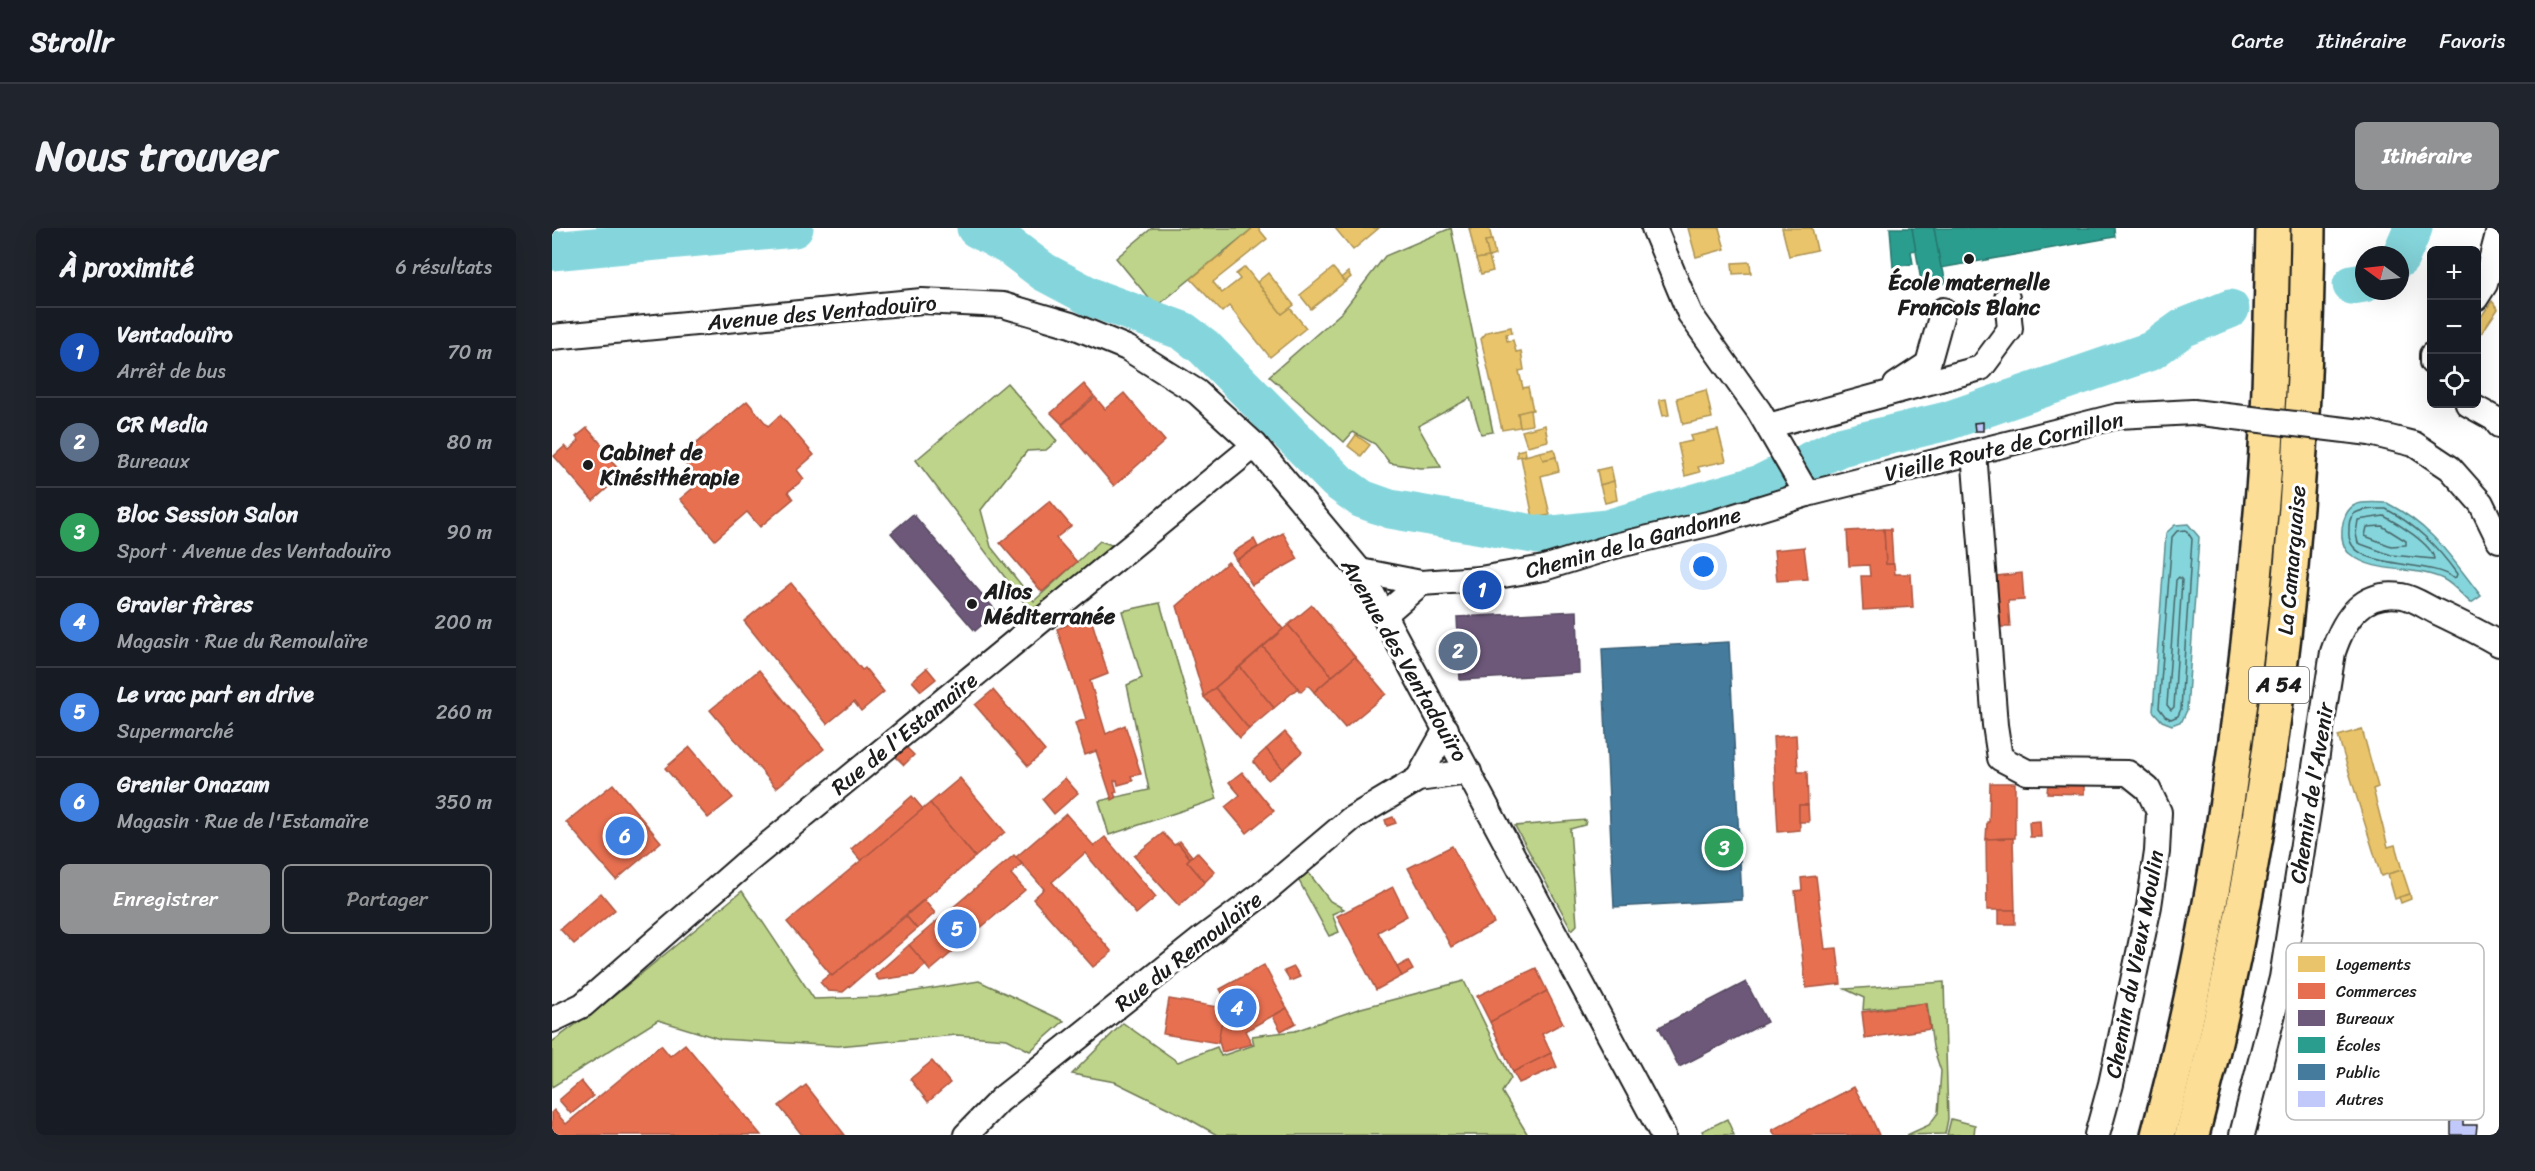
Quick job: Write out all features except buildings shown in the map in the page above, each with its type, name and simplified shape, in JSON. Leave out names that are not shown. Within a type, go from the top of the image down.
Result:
[{"type":"highway","name":"La Camarguaise","points":[[2158,1135],[2175,1074],[2204,934],[2225,814],[2242,691],[2261,512],[2270,347],[2273,228]]},
{"type":"highway","name":"La Camarguaise","points":[[2192,1135],[2208,1077],[2237,937],[2259,818],[2279,687],[2298,498],[2307,348],[2308,228]]},
{"type":"street","points":[[1654,228],[1690,314],[1764,418],[1808,494]]},
{"type":"street","points":[[2481,290],[2485,284],[2499,230]]},
{"type":"street","points":[[1764,418],[1981,368],[2010,329],[2007,298]]},
{"type":"street","name":"Avenue des Ventadouïro","points":[[552,337],[922,301],[1003,305],[1071,325],[1127,348],[1197,392],[1255,445],[1360,571],[1663,1135]]},
{"type":"street","points":[[1764,418],[1895,385],[1928,364],[1943,310]]},
{"type":"street","points":[[2475,408],[2495,419],[2499,424]]},
{"type":"street","name":"Vieille Route de Cornillon","points":[[1808,494],[2118,416],[2193,412],[2370,433],[2414,444],[2450,468],[2481,503],[2499,540]]},
{"type":"street","name":"Rue de l'Estamaïre","points":[[552,1020],[583,1005],[748,861],[1255,445]]},
{"type":"street","name":"Chemin du Vieux Moulin","points":[[1974,452],[1995,725],[2000,758],[2027,772],[2128,773],[2148,789],[2158,812],[2157,852],[2149,906],[2111,1084],[2097,1135]]},
{"type":"street","name":"Chemin de la Gandonne","points":[[1360,571],[1421,583],[1480,579],[1544,568],[1615,546],[1716,522],[1808,494]]},
{"type":"street","points":[[1384,615],[1421,583]]},
{"type":"street","name":"Chemin de l'Avenir","points":[[2287,943],[2333,652],[2342,627],[2357,608],[2371,600],[2389,596],[2404,597],[2496,639]]},
{"type":"street","name":"Rue du Remoulaïre","points":[[1418,779],[1446,729]]},
{"type":"street","name":"Rue du Remoulaïre","points":[[966,1135],[1000,1100],[1203,938],[1261,895],[1351,819],[1418,779],[1469,772]]},
{"type":"street","name":"Chemin de l'Avenir","points":[[2242,1135],[2282,978],[2286,952]]},
{"type":"green space","points":[[1152,228],[1253,228],[1156,307],[1116,258]]},
{"type":"green space","points":[[1451,228],[1493,432],[1481,434],[1470,398],[1418,426],[1441,467],[1420,468],[1390,463],[1375,444],[1353,432],[1344,442],[1269,376],[1342,312],[1385,256]]},
{"type":"green space","points":[[1007,383],[1057,441],[1046,450],[1027,451],[981,510],[991,547],[1034,601],[1100,541],[1112,545],[1032,613],[916,460]]},
{"type":"green space","points":[[1160,603],[1217,799],[1109,835],[1099,801],[1149,790],[1127,685],[1142,678],[1122,611]]},
{"type":"green space","points":[[1586,820],[1585,825],[1570,829],[1577,925],[1572,930],[1515,826]]},
{"type":"green space","points":[[1308,872],[1330,901],[1344,909],[1332,914],[1339,932],[1329,936],[1298,879]]},
{"type":"green space","points":[[742,891],[814,999],[878,997],[979,981],[1064,1021],[1030,1051],[1007,1039],[956,1035],[838,1046],[720,1039],[658,1020],[552,1087],[552,1042],[614,996]]},
{"type":"green space","points":[[1464,981],[1511,1078],[1502,1092],[1528,1135],[1217,1135],[1115,1082],[1072,1074],[1123,1023],[1178,1062],[1217,1047],[1221,1056],[1254,1045],[1252,1036],[1295,1031],[1361,1008]]},
{"type":"green space","points":[[1944,982],[1948,1119],[1945,1134],[1907,1135],[1929,1125],[1938,1113],[1941,1071],[1933,1047],[1927,1003],[1863,1010],[1864,998],[1845,989]]},
{"type":"green space","points":[[1727,1119],[1734,1135],[1704,1135],[1702,1131]]},
{"type":"green space","points":[[1951,1119],[1975,1125],[1974,1135],[1947,1135]]},
{"type":"water","points":[[2362,503],[2387,503],[2417,522],[2429,533],[2450,555],[2481,596],[2471,603],[2443,579],[2420,572],[2371,565],[2350,554],[2343,544],[2342,536],[2346,514],[2355,505]]},
{"type":"water","points":[[2188,524],[2199,537],[2187,710],[2182,721],[2172,725],[2162,721],[2153,711],[2166,533],[2175,525]]},
{"type":"waterway","points":[[552,251],[794,228]]},
{"type":"waterway","points":[[976,228],[1011,247],[1044,272],[1093,298],[1183,331],[1204,347],[1337,481],[1362,499],[1390,509],[1545,536],[1607,529],[1761,484],[1775,477]]},
{"type":"waterway","points":[[2405,246],[2413,228]]},
{"type":"waterway","points":[[1810,461],[1840,447],[1947,421],[2151,351],[2183,328],[2230,309]]},
{"type":"place","name":"École maternelle Francois Blanc","points":[[1969,259]]},
{"type":"place","name":"Cabinet de Kinésithérapie","points":[[588,465]]},
{"type":"place","name":"Ventadouïro","points":[[1482,590]]},
{"type":"place","name":"Alios Méditerranée","points":[[972,604]]},
{"type":"place","name":"CR Media","points":[[1458,651]]},
{"type":"place","name":"Grenier Onazam","points":[[625,836]]},
{"type":"place","name":"Bloc Session Salon","points":[[1724,848]]},
{"type":"place","name":"Le vrac part en drive","points":[[957,929]]},
{"type":"place","name":"Gravier frères","points":[[1237,1008]]}]
